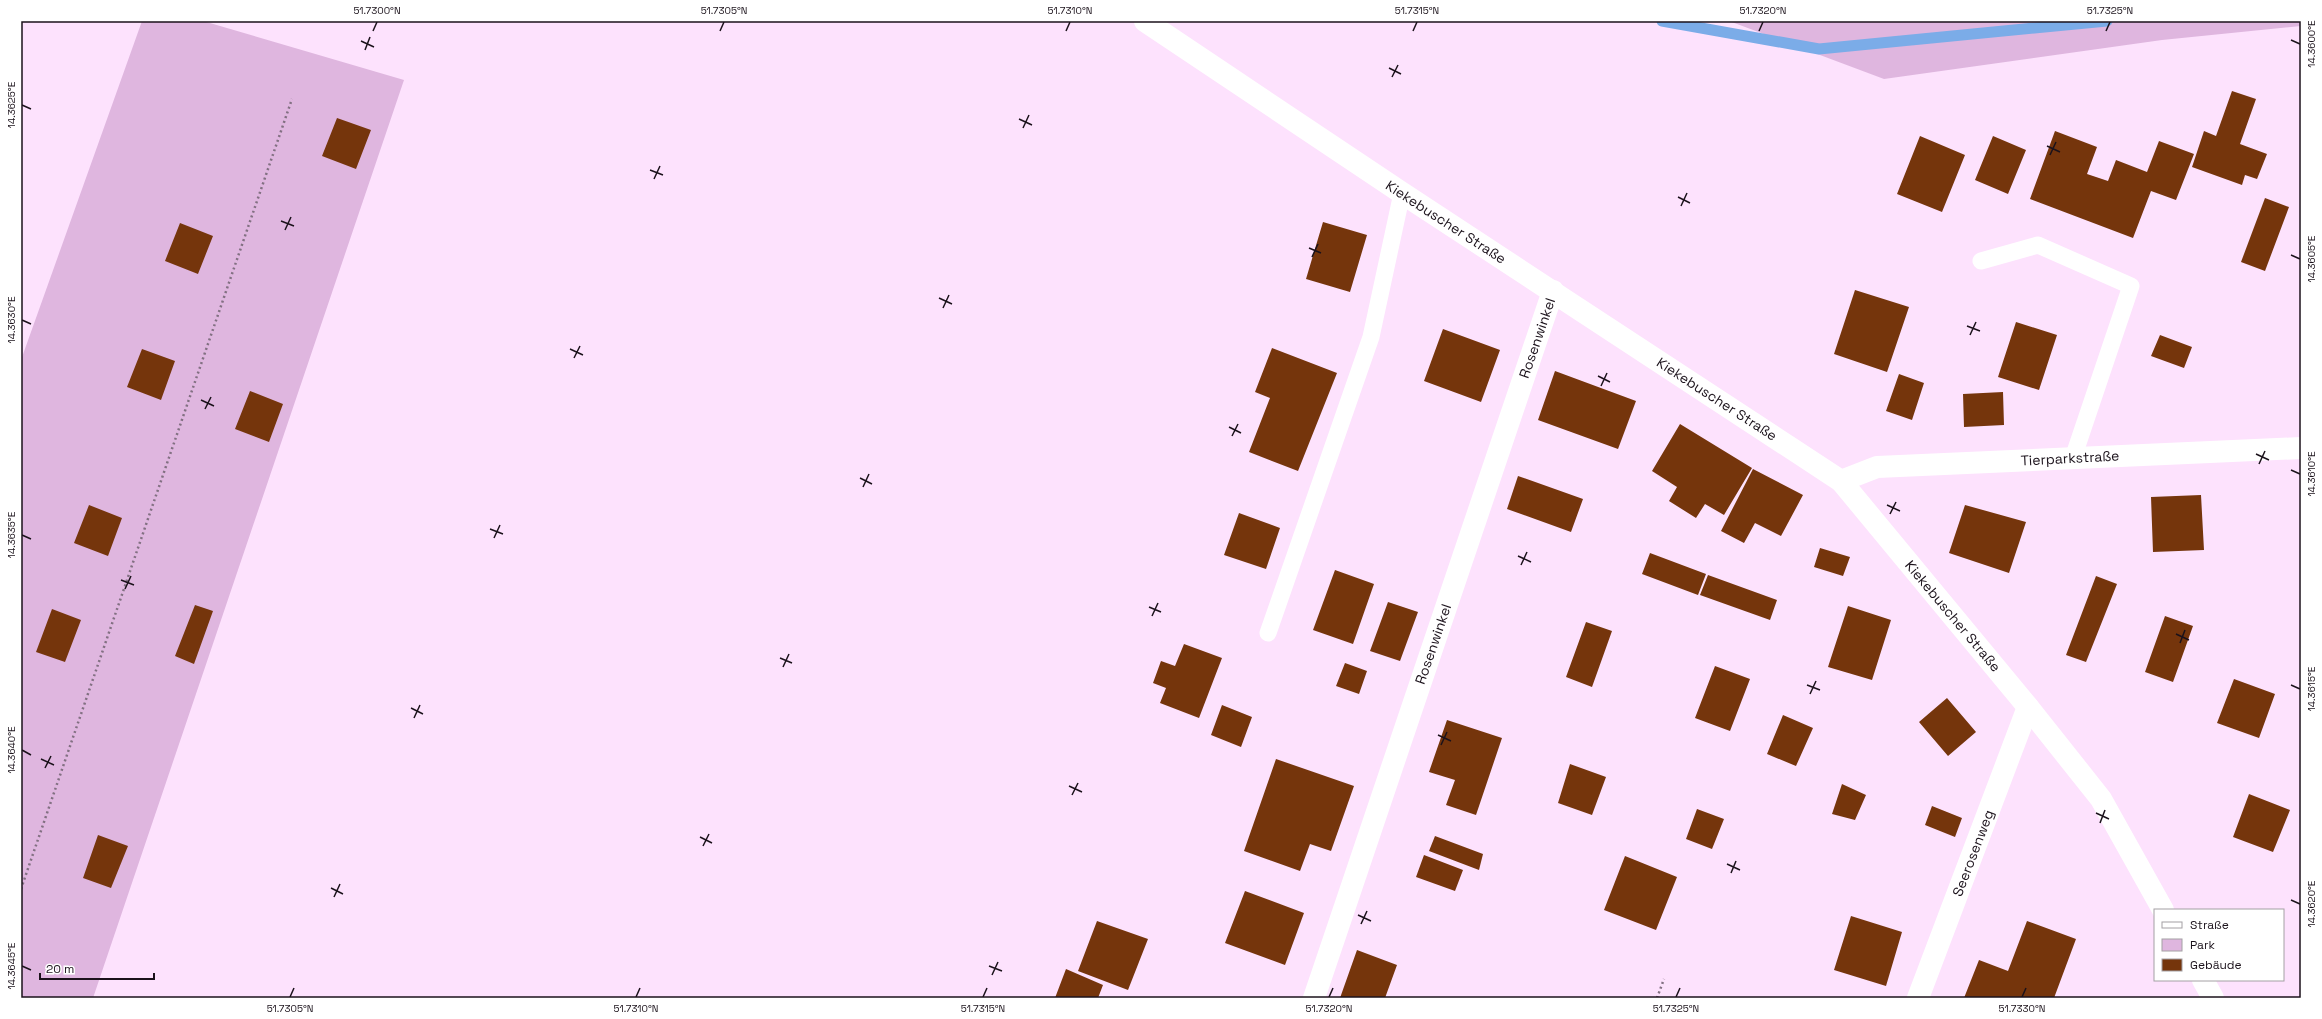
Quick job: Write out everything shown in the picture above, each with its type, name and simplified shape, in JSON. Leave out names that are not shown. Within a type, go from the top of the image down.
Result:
[{"type":"street","name":"Kiekebuscher Straße","points":[[1145,21],[1402,193],[1842,481],[2028,707],[2101,799],[2163,909]]},
{"type":"street","name":"Rosenwinkel","points":[[1314,998],[1553,291]]},
{"type":"street","name":"Tierparkstraße","points":[[1842,481],[1877,467],[2301,448]]},
{"type":"street","name":"Seerosenweg","points":[[1918,998],[2028,707]]},
{"type":"street","points":[[2204,981],[2213,998]]},
{"type":"lane","points":[[1268,634],[1371,337],[1402,193]]},
{"type":"lane","points":[[1981,260],[2038,245],[2131,286],[2073,458]]},
{"type":"path","points":[[21,889],[292,99]]},
{"type":"path","points":[[1657,998],[1664,979]]},
{"type":"green space","points":[[142,21],[203,21],[404,80],[93,998],[21,998],[21,360]]},
{"type":"green space","points":[[1729,21],[2301,21],[2301,26],[2162,40],[1884,79]]},
{"type":"building","points":[[2232,91],[2256,99],[2240,144],[2267,154],[2257,179],[2245,175],[2242,185],[2192,167],[2204,131],[2216,136]]},
{"type":"building","points":[[337,118],[371,130],[356,169],[322,156]]},
{"type":"building","points":[[2055,131],[2097,147],[2087,174],[2108,181],[2116,160],[2147,172],[2159,141],[2194,154],[2176,200],[2151,191],[2133,238],[2030,199]]},
{"type":"building","points":[[1920,136],[1965,155],[1942,212],[1897,194]]},
{"type":"building","points":[[1993,136],[2026,150],[2008,194],[1975,180]]},
{"type":"building","points":[[2265,198],[2289,207],[2265,271],[2241,262]]},
{"type":"building","points":[[1323,222],[1367,235],[1350,292],[1306,279]]},
{"type":"building","points":[[180,223],[213,236],[198,274],[165,261]]},
{"type":"building","points":[[1855,290],[1909,307],[1887,372],[1834,354]]},
{"type":"building","points":[[2016,322],[2057,335],[2039,390],[1998,377]]},
{"type":"building","points":[[1443,329],[1500,350],[1481,402],[1424,381]]},
{"type":"building","points":[[2160,335],[2192,347],[2184,368],[2151,356]]},
{"type":"building","points":[[1272,348],[1337,373],[1298,471],[1249,452],[1270,398],[1255,392]]},
{"type":"building","points":[[142,349],[175,361],[161,400],[127,387]]},
{"type":"building","points":[[1555,371],[1636,401],[1618,449],[1538,420]]},
{"type":"building","points":[[1899,374],[1924,383],[1912,420],[1886,411]]},
{"type":"building","points":[[250,391],[283,404],[269,442],[235,429]]},
{"type":"building","points":[[2003,392],[2004,425],[1964,427],[1963,394]]},
{"type":"building","points":[[1680,424],[1752,468],[1724,515],[1705,504],[1696,518],[1669,501],[1677,487],[1652,471]]},
{"type":"building","points":[[1753,469],[1803,495],[1781,536],[1755,523],[1744,543],[1721,531]]},
{"type":"building","points":[[1518,476],[1583,499],[1571,532],[1507,509]]},
{"type":"building","points":[[2201,495],[2204,550],[2153,552],[2151,497]]},
{"type":"building","points":[[89,505],[122,518],[108,556],[74,543]]},
{"type":"building","points":[[1965,505],[2026,522],[2009,573],[1949,553]]},
{"type":"building","points":[[1239,513],[1280,528],[1266,569],[1224,555]]},
{"type":"building","points":[[1820,548],[1850,557],[1843,576],[1814,567]]},
{"type":"building","points":[[1650,553],[1706,574],[1698,595],[1642,574]]},
{"type":"building","points":[[1335,570],[1374,584],[1353,644],[1313,630]]},
{"type":"building","points":[[1708,575],[1777,600],[1770,620],[1700,595]]},
{"type":"building","points":[[2096,576],[2117,584],[2086,662],[2066,655]]},
{"type":"building","points":[[1388,602],[1418,612],[1400,661],[1370,651]]},
{"type":"building","points":[[195,605],[213,611],[194,664],[175,656]]},
{"type":"building","points":[[1848,606],[1891,620],[1872,680],[1828,667]]},
{"type":"building","points":[[52,609],[81,620],[65,662],[36,652]]},
{"type":"building","points":[[2165,616],[2193,626],[2173,682],[2145,672]]},
{"type":"building","points":[[1586,622],[1612,631],[1592,687],[1566,677]]},
{"type":"building","points":[[1184,644],[1222,658],[1199,718],[1160,703],[1166,688],[1153,683],[1161,661],[1175,666]]},
{"type":"building","points":[[1345,663],[1367,671],[1359,694],[1336,686]]},
{"type":"building","points":[[1715,666],[1750,679],[1730,731],[1695,718]]},
{"type":"building","points":[[2234,679],[2275,694],[2259,738],[2217,723]]},
{"type":"building","points":[[1947,698],[1976,732],[1948,756],[1919,722]]},
{"type":"building","points":[[1222,705],[1252,717],[1241,747],[1211,735]]},
{"type":"building","points":[[1783,715],[1813,728],[1796,766],[1767,754]]},
{"type":"building","points":[[1447,720],[1502,738],[1476,815],[1446,805],[1455,780],[1429,772]]},
{"type":"building","points":[[1276,759],[1354,786],[1331,851],[1310,844],[1300,871],[1244,851]]},
{"type":"building","points":[[1570,764],[1606,777],[1592,815],[1558,803]]},
{"type":"building","points":[[1842,784],[1866,795],[1855,820],[1832,814]]},
{"type":"building","points":[[2249,794],[2290,810],[2273,852],[2233,837]]},
{"type":"building","points":[[1932,806],[1962,818],[1955,837],[1925,825]]},
{"type":"building","points":[[1697,809],[1724,819],[1712,849],[1686,839]]},
{"type":"building","points":[[98,835],[128,846],[111,888],[83,878]]},
{"type":"building","points":[[1435,836],[1483,854],[1479,870],[1429,851]]},
{"type":"building","points":[[1424,855],[1463,870],[1455,891],[1416,877]]},
{"type":"building","points":[[1625,856],[1677,877],[1656,930],[1604,910]]},
{"type":"building","points":[[1245,891],[1304,913],[1285,965],[1225,943]]},
{"type":"building","points":[[1851,916],[1902,932],[1886,986],[1834,970]]},
{"type":"building","points":[[1097,921],[1148,939],[1128,990],[1078,971]]},
{"type":"building","points":[[2027,921],[2076,939],[2054,998],[1964,998],[1979,960],[2008,971]]},
{"type":"building","points":[[1357,950],[1397,965],[1385,998],[1340,998]]},
{"type":"building","points":[[1066,969],[1103,985],[1098,998],[1055,998]]},
{"type":"waterway","points":[[1662,21],[1819,49],[2107,21]]}]
